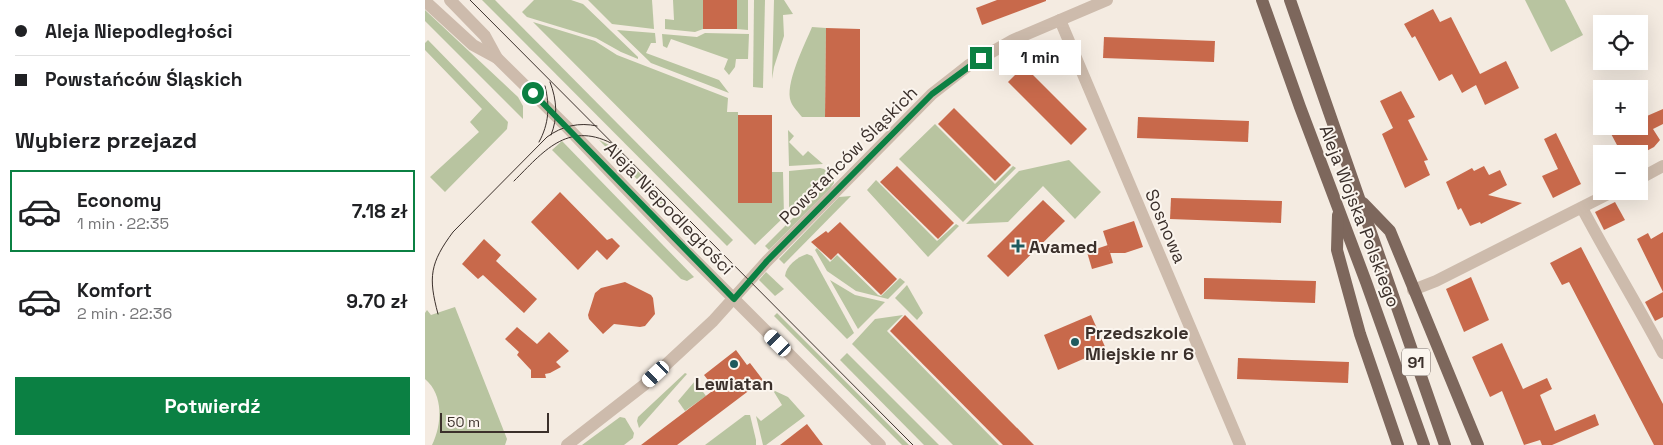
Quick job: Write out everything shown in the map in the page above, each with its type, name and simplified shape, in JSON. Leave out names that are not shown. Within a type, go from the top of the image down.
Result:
[{"type":"main road","name":"Aleja Wojska Polskiego","points":[[1262,0],[1300,107],[1367,282],[1424,445]]},
{"type":"main road","name":"Aleja Wojska Polskiego","points":[[1290,0],[1445,445]]},
{"type":"main road","name":"Aleja Wojska Polskiego","points":[[1360,200],[1390,231],[1478,445]]},
{"type":"main road","points":[[1338,208],[1337,250],[1360,334],[1397,445]]},
{"type":"street","name":"Aleja Niepodległości","points":[[450,0],[485,36],[497,58],[880,445]]},
{"type":"street","name":"Powstańców Śląskich","points":[[567,445],[644,385],[713,321],[767,261],[932,94],[981,58],[1013,40],[1107,0]]},
{"type":"street","name":"Aleja Niepodległości","points":[[425,1],[473,45],[497,58]]},
{"type":"street","name":"Sosnowa","points":[[1060,20],[1240,445]]},
{"type":"street","points":[[1648,174],[1663,166]]},
{"type":"street","points":[[1413,290],[1436,281],[1598,200]]},
{"type":"street","points":[[1583,208],[1613,266],[1631,292],[1663,353]]},
{"type":"green space","points":[[482,0],[495,0],[733,240],[727,246]]},
{"type":"green space","points":[[534,0],[571,0],[583,4],[638,59],[596,38],[527,17],[522,12]]},
{"type":"green space","points":[[588,0],[652,0],[654,29],[612,24]]},
{"type":"green space","points":[[673,0],[703,0],[703,29],[695,32],[665,29],[665,19],[674,20]]},
{"type":"green space","points":[[737,0],[748,0],[748,30],[737,29]]},
{"type":"green space","points":[[754,0],[765,0],[763,88],[753,87]]},
{"type":"green space","points":[[774,0],[784,0],[793,14],[783,15],[784,36],[772,79]]},
{"type":"green space","points":[[1525,0],[1565,0],[1583,35],[1551,52]]},
{"type":"green space","points":[[425,10],[518,97],[523,106],[523,119],[425,21]]},
{"type":"green space","points":[[533,22],[595,41],[617,55],[728,98],[727,112],[738,112],[738,203],[772,203],[772,172],[783,172],[784,217],[755,245]]},
{"type":"green space","points":[[812,27],[826,28],[825,117],[802,117],[791,102],[790,86],[793,75]]},
{"type":"green space","points":[[617,30],[655,33],[656,43],[651,43],[646,53],[719,80],[729,93],[651,63]]},
{"type":"green space","points":[[705,33],[749,34],[748,59],[736,59],[735,67],[729,75],[724,69],[728,59],[671,39],[667,48],[663,46],[662,34],[697,37]]},
{"type":"green space","points":[[428,40],[508,122],[507,129],[445,192],[430,177],[479,132],[470,122],[482,109],[425,50],[425,43]]},
{"type":"green space","points":[[935,124],[995,184],[1013,166],[1016,168],[963,222],[899,159]]},
{"type":"green space","points":[[788,130],[794,136],[789,142],[803,156],[808,151],[823,164],[789,166]]},
{"type":"green space","points":[[599,140],[615,148],[666,200],[661,204]]},
{"type":"green space","points":[[562,141],[694,277],[687,281],[681,279],[552,150]]},
{"type":"green space","points":[[1069,160],[1101,192],[1075,219],[1043,186],[1008,222],[966,224],[1019,171]]},
{"type":"green space","points":[[820,168],[829,174],[789,212],[789,171]]},
{"type":"green space","points":[[834,177],[834,183],[830,189],[769,250],[765,246]]},
{"type":"green space","points":[[876,180],[937,241],[956,224],[959,226],[928,257],[867,190]]},
{"type":"green space","points":[[851,196],[784,264],[779,259],[839,197]]},
{"type":"green space","points":[[817,248],[830,262],[837,255],[878,295],[881,296],[900,278],[905,282],[888,299],[856,291],[827,271],[815,250]]},
{"type":"green space","points":[[807,254],[812,256],[854,333],[847,339],[785,276],[787,269],[793,262]]},
{"type":"green space","points":[[766,272],[784,289],[775,296],[759,280]]},
{"type":"green space","points":[[830,280],[855,295],[885,302],[858,329]]},
{"type":"green space","points":[[907,285],[923,313],[917,320],[895,298]]},
{"type":"green space","points":[[455,307],[507,439],[505,445],[432,445],[438,428],[439,410],[436,393],[425,379],[425,313],[427,310],[431,315]]},
{"type":"green space","points":[[777,313],[909,445],[902,445],[774,316]]},
{"type":"green space","points":[[903,315],[887,331],[999,445],[953,445],[852,344],[875,319]]},
{"type":"green space","points":[[847,353],[939,445],[924,445],[840,360]]},
{"type":"green space","points":[[685,373],[687,374],[639,428],[638,417]]},
{"type":"green space","points":[[695,381],[706,396],[685,411],[678,401]]},
{"type":"green space","points":[[775,391],[788,397],[805,416],[766,445],[763,445],[756,416],[761,421],[782,405]]},
{"type":"green space","points":[[745,415],[750,415],[756,445],[705,445]]},
{"type":"green space","points":[[620,417],[625,418],[634,433],[633,438],[624,445],[582,445]]},
{"type":"building","points":[[703,0],[737,0],[737,29],[703,29]]},
{"type":"building","points":[[997,0],[1046,1],[982,25],[976,8]]},
{"type":"building","points":[[1433,9],[1440,22],[1451,17],[1480,74],[1506,61],[1519,88],[1485,105],[1476,85],[1462,93],[1452,74],[1439,81],[1415,36],[1412,38],[1404,24]]},
{"type":"building","points":[[826,28],[860,29],[860,117],[825,117]]},
{"type":"building","points":[[1104,37],[1215,41],[1214,62],[1103,58]]},
{"type":"building","points":[[1024,66],[1087,129],[1071,145],[1008,82]]},
{"type":"building","points":[[1401,91],[1415,117],[1408,120],[1428,160],[1424,161],[1430,175],[1405,188],[1382,134],[1393,128],[1380,101]]},
{"type":"building","points":[[954,108],[1011,165],[995,181],[938,124]]},
{"type":"building","points":[[1663,109],[1663,124],[1653,129],[1660,140],[1654,147],[1648,150],[1648,145],[1617,145],[1612,135],[1648,135],[1648,116]]},
{"type":"building","points":[[738,115],[772,115],[772,203],[738,203]]},
{"type":"building","points":[[1138,117],[1249,121],[1248,142],[1137,138]]},
{"type":"building","points":[[1556,133],[1581,184],[1553,198],[1542,176],[1558,169],[1544,139]]},
{"type":"building","points":[[897,166],[954,223],[938,239],[880,182]]},
{"type":"building","points":[[1484,166],[1489,175],[1500,170],[1507,185],[1488,195],[1522,203],[1481,224],[1480,222],[1470,226],[1461,208],[1458,210],[1446,182],[1472,168],[1474,171]]},
{"type":"building","points":[[560,192],[607,240],[612,238],[620,246],[607,260],[597,250],[578,270],[531,222]]},
{"type":"building","points":[[1171,198],[1282,201],[1281,223],[1170,219]]},
{"type":"building","points":[[1043,200],[1065,221],[1008,277],[987,256]]},
{"type":"building","points":[[1615,202],[1625,220],[1604,230],[1595,212]]},
{"type":"building","points":[[1134,221],[1143,247],[1125,253],[1110,253],[1103,231]]},
{"type":"building","points":[[840,222],[897,279],[881,295],[838,253],[831,260],[811,242],[826,231],[828,233]]},
{"type":"building","points":[[1663,232],[1663,292],[1637,239],[1648,233],[1651,239]]},
{"type":"building","points":[[484,239],[501,255],[496,261],[537,299],[524,313],[483,275],[478,279],[462,264]]},
{"type":"building","points":[[1108,245],[1113,263],[1092,269],[1087,252]]},
{"type":"building","points":[[1581,247],[1663,404],[1663,445],[1654,445],[1569,282],[1562,285],[1550,263]]},
{"type":"building","points":[[1471,277],[1489,320],[1464,332],[1446,289]]},
{"type":"building","points":[[1204,278],[1316,281],[1315,303],[1204,299]]},
{"type":"building","points":[[625,282],[651,295],[655,314],[645,326],[614,324],[603,334],[589,319],[588,315],[595,293],[601,288]]},
{"type":"building","points":[[1663,292],[1663,317],[1655,321],[1645,302]]},
{"type":"building","points":[[905,315],[1034,445],[1003,445],[890,331]]},
{"type":"building","name":"Przedszkole Miejskie nr 6","points":[[1091,315],[1106,349],[1058,370],[1044,335]]},
{"type":"building","points":[[517,327],[537,344],[549,332],[569,351],[556,362],[561,367],[545,374],[546,378],[531,378],[531,370],[517,355],[519,352],[505,339]]},
{"type":"building","points":[[1502,343],[1523,389],[1547,378],[1552,389],[1540,395],[1555,431],[1595,414],[1599,425],[1552,445],[1542,445],[1540,440],[1524,445],[1502,391],[1490,397],[1472,357]]},
{"type":"building","points":[[736,350],[747,365],[750,363],[763,380],[677,445],[641,445],[715,389],[704,375]]},
{"type":"building","points":[[1238,358],[1349,362],[1348,383],[1237,379]]},
{"type":"building","points":[[807,424],[823,445],[780,445]]},
{"type":"tram line","points":[[470,0],[913,445]]},
{"type":"tram line","points":[[550,82],[556,109],[551,135]]},
{"type":"tram line","points":[[539,142],[548,115],[545,86]]},
{"type":"tram line","points":[[438,314],[433,290],[433,271],[445,243],[453,232],[547,137],[571,126],[584,124],[597,126]]},
{"type":"tram line","points":[[514,181],[546,150],[569,138],[581,136],[595,137],[611,143]]},
{"type":"place","name":"Avamed","points":[[1018,246]]},
{"type":"place","name":"Przedszkole Miejskie nr 6","points":[[1075,342]]},
{"type":"place","name":"Lewiatan","points":[[734,364]]},
{"type":"route","points":[[533,93],[734,299],[767,261],[932,94],[981,58]]}]
